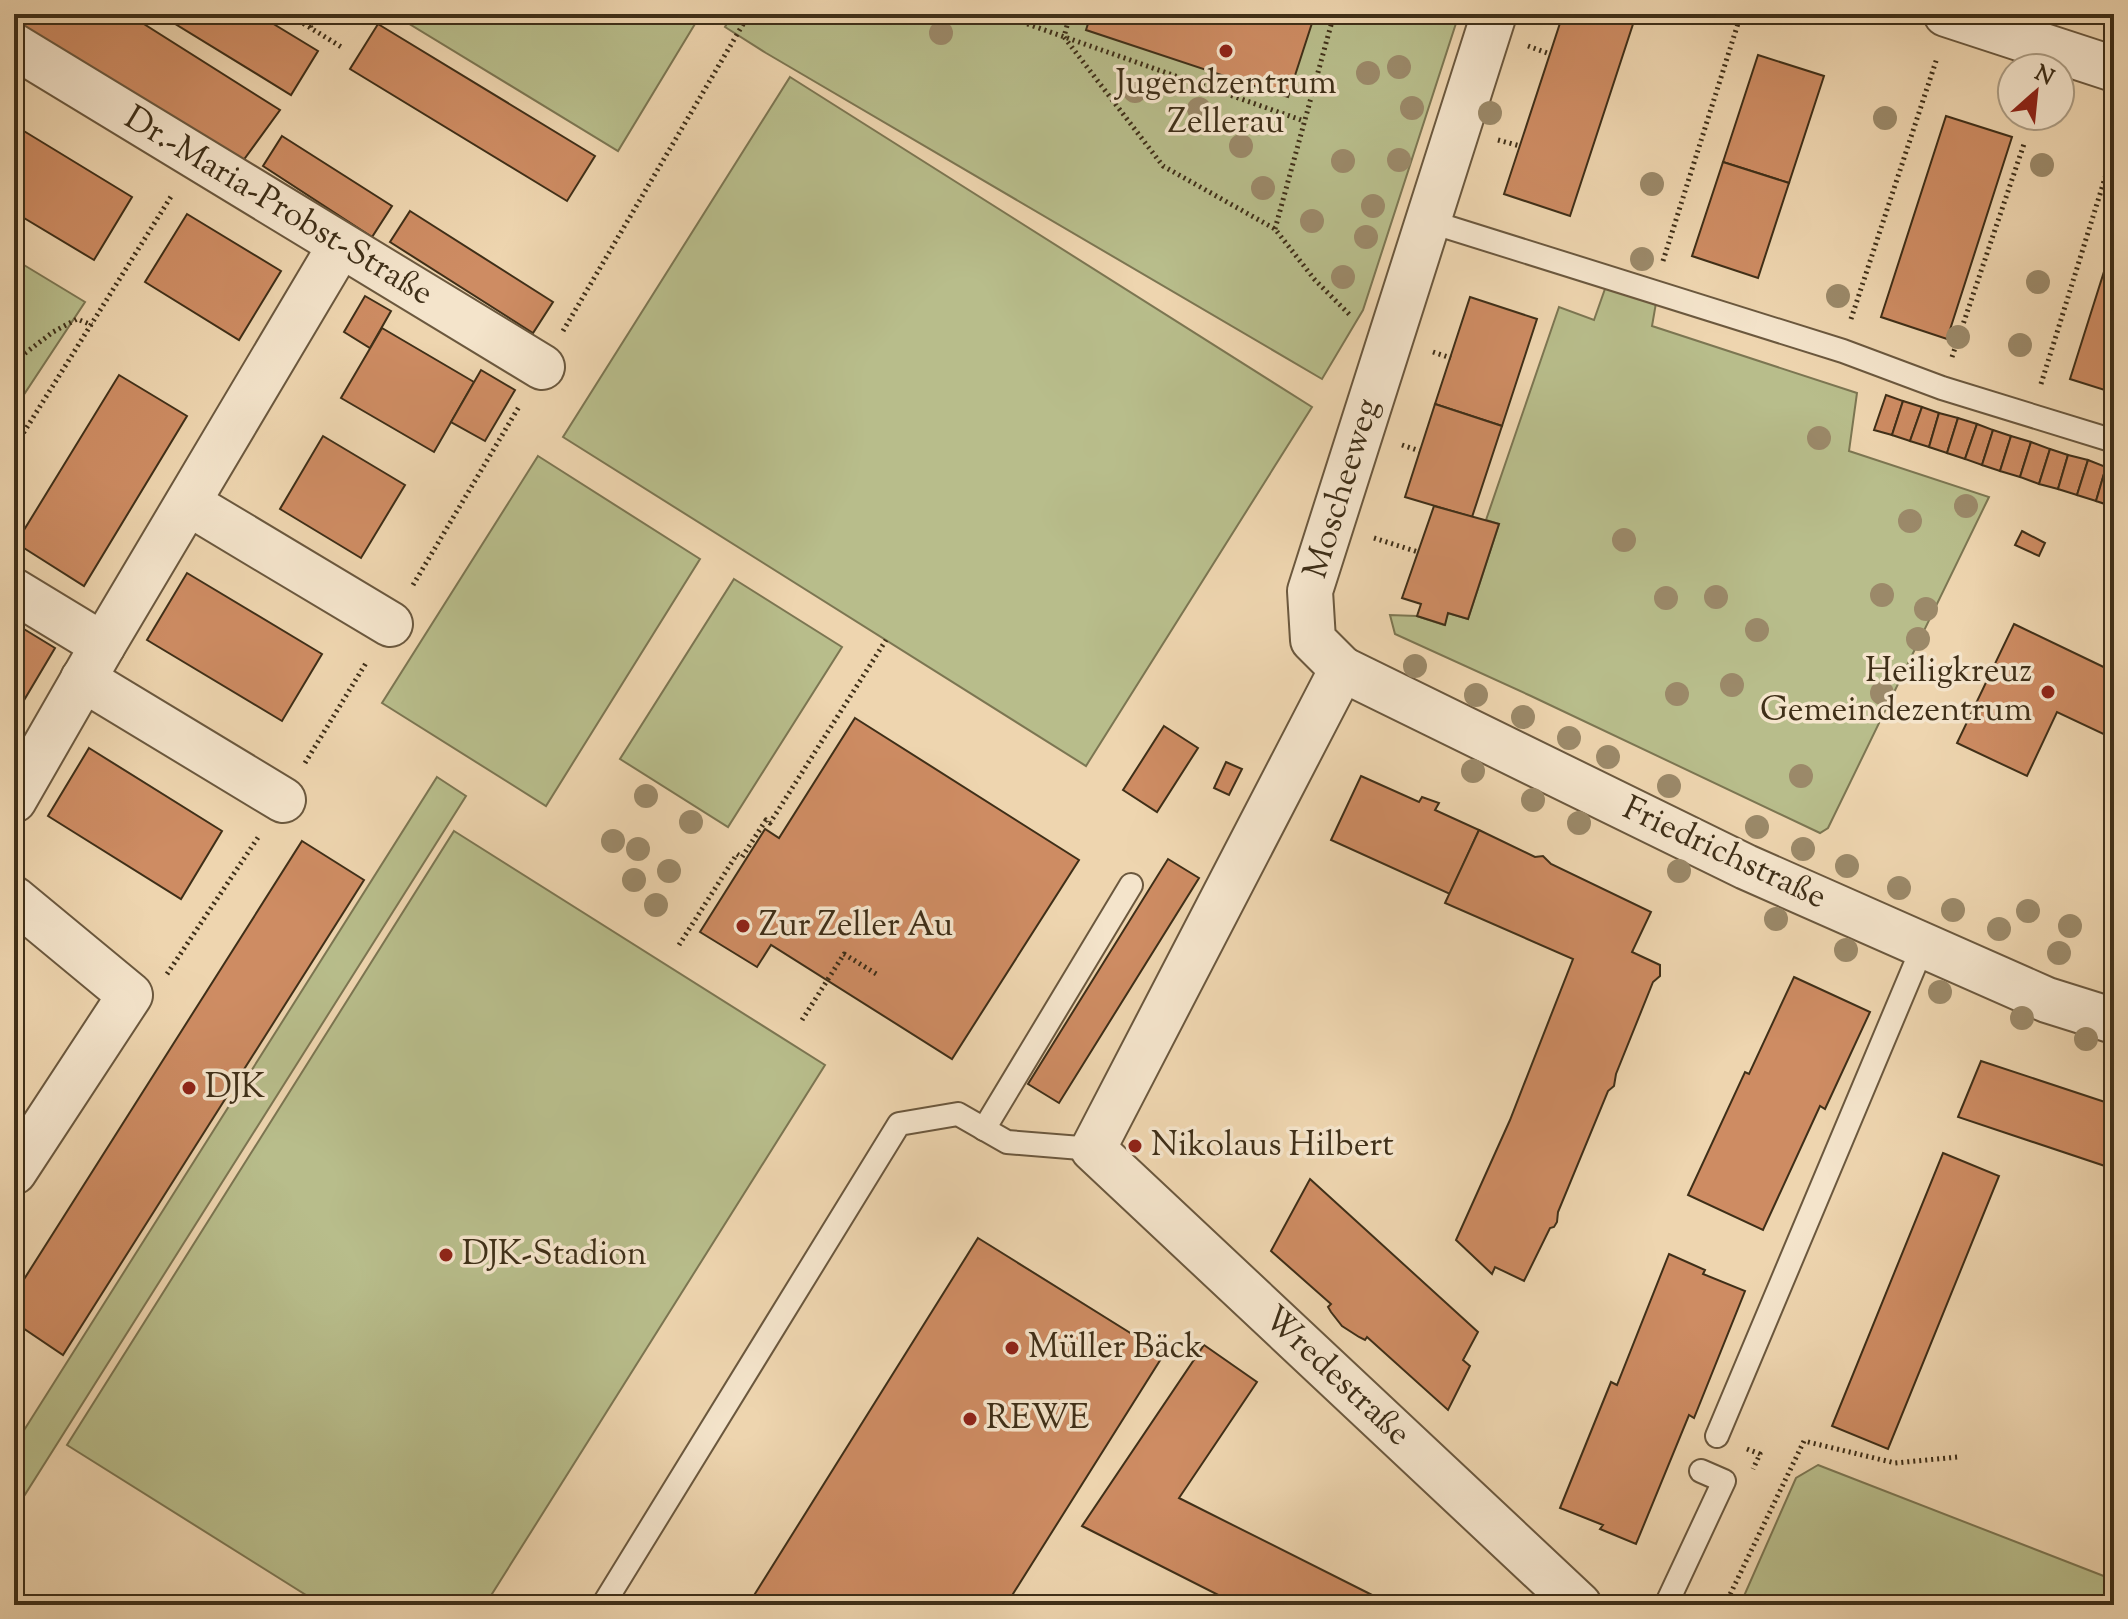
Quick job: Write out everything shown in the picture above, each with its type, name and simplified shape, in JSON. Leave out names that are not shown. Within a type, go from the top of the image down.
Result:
[{"type":"street","name":"Moscheeweg","points":[[1342,669],[1313,640],[1310,591],[1494,14]]},
{"type":"street","points":[[1946,14],[2010,24],[2114,69]]},
{"type":"street","name":"Dr.-Maria-Probst-Straße","points":[[14,46],[542,367]]},
{"type":"street","points":[[14,800],[340,246]]},
{"type":"street","points":[[188,503],[390,624]]},
{"type":"street","points":[[14,591],[93,662],[283,800]]},
{"type":"street","points":[[1093,1149],[1342,669]]},
{"type":"street","name":"Friedrichstraße","points":[[1342,669],[1746,867],[2047,1000],[2114,1021]]},
{"type":"street","points":[[14,899],[130,995],[14,1172]]},
{"type":"street","name":"Wredestraße","points":[[1093,1149],[1579,1605]]},
{"type":"lane","points":[[1428,221],[1654,290],[1843,351],[1942,388],[2114,441]]},
{"type":"lane","points":[[984,1129],[1131,885]]},
{"type":"lane","points":[[1717,1436],[1923,946]]},
{"type":"lane","points":[[603,1605],[899,1124],[958,1114],[1007,1142],[1093,1149]]},
{"type":"lane","points":[[1666,1605],[1724,1481],[1701,1471]]},
{"type":"path","points":[[288,14],[343,48]]},
{"type":"path","points":[[308,14],[311,28]]},
{"type":"path","points":[[130,995],[162,982],[283,800],[749,14]]},
{"type":"path","points":[[999,14],[1304,121]]},
{"type":"path","points":[[1064,37],[1070,14]]},
{"type":"path","points":[[1275,229],[1334,14]]},
{"type":"path","points":[[1654,290],[1741,14]]},
{"type":"path","points":[[1064,37],[1163,166],[1275,229],[1315,280],[1353,318],[1391,338]]},
{"type":"path","points":[[1541,51],[1550,54]]},
{"type":"path","points":[[1843,351],[1930,78]]},
{"type":"path","points":[[1511,144],[1520,146]]},
{"type":"path","points":[[1942,388],[2024,144]]},
{"type":"path","points":[[2031,416],[2114,149]]},
{"type":"path","points":[[14,448],[196,157]]},
{"type":"path","points":[[14,357],[20,357],[53,332],[77,319],[92,325]]},
{"type":"path","points":[[1442,355],[1451,358]]},
{"type":"path","points":[[1412,448],[1420,451]]},
{"type":"path","points":[[1362,534],[1418,552]]},
{"type":"path","points":[[679,945],[737,854],[742,857],[766,820],[770,823],[886,640]]},
{"type":"path","points":[[802,1020],[844,954],[878,975]]},
{"type":"path","points":[[1725,1605],[1804,1441],[1895,1463],[1958,1457]]},
{"type":"green space","points":[[393,14],[701,14],[618,151]]},
{"type":"green space","points":[[732,14],[1459,14],[1363,310],[1322,379],[766,53],[725,27]]},
{"type":"green space","points":[[790,77],[1312,407],[1086,766],[563,437]]},
{"type":"green space","points":[[14,259],[85,302],[17,405],[14,403]]},
{"type":"green space","points":[[1606,286],[1656,303],[1652,326],[1857,393],[1849,451],[1989,497],[1828,828],[1820,833],[1395,634],[1390,615],[1417,616],[1444,625],[1448,613],[1468,619],[1499,524],[1486,520],[1559,307],[1594,320]]},
{"type":"green space","points":[[538,456],[700,559],[546,806],[382,703]]},
{"type":"green space","points":[[734,579],[842,647],[728,827],[620,759]]},
{"type":"green space","points":[[437,777],[466,796],[14,1512],[14,1446]]},
{"type":"green space","name":"DJK-Stadion","points":[[454,831],[825,1065],[485,1605],[322,1605],[67,1445]]},
{"type":"green space","points":[[1818,1465],[2114,1580],[2114,1605],[1740,1605],[1796,1478]]},
{"type":"building","points":[[14,14],[128,14],[280,110],[240,165],[14,27]]},
{"type":"building","points":[[159,14],[257,14],[318,51],[291,95]]},
{"type":"building","name":"Jugendzentrum Zellerau","points":[[1091,14],[1303,14],[1314,17],[1288,97],[1086,30]]},
{"type":"building","points":[[1563,14],[1636,15],[1570,216],[1504,194]]},
{"type":"building","points":[[378,24],[595,156],[567,201],[350,69]]},
{"type":"building","points":[[1758,55],[1824,76],[1789,183],[1723,162]]},
{"type":"building","points":[[1946,116],[2012,137],[1947,339],[1881,317]]},
{"type":"building","points":[[14,125],[132,197],[94,260],[14,212]]},
{"type":"building","points":[[282,136],[392,206],[372,237],[263,166]]},
{"type":"building","points":[[1723,162],[1789,183],[1758,278],[1692,256]]},
{"type":"building","points":[[410,211],[553,302],[533,333],[390,242]]},
{"type":"building","points":[[187,214],[281,271],[239,340],[145,282]]},
{"type":"building","points":[[2114,240],[2114,393],[2070,379]]},
{"type":"building","points":[[365,296],[391,311],[370,348],[344,332]]},
{"type":"building","points":[[1470,297],[1537,319],[1502,426],[1435,404]]},
{"type":"building","points":[[382,328],[474,382],[434,452],[341,398]]},
{"type":"building","points":[[481,370],[515,390],[485,441],[451,422]]},
{"type":"building","points":[[119,375],[187,416],[84,586],[16,543]]},
{"type":"building","points":[[1886,395],[1903,401],[1892,435],[1874,430]]},
{"type":"building","points":[[1903,401],[1922,407],[1910,441],[1892,435]]},
{"type":"building","points":[[1435,404],[1502,426],[1472,517],[1405,497]]},
{"type":"building","points":[[1922,407],[1939,413],[1929,447],[1910,441]]},
{"type":"building","points":[[1939,413],[1958,418],[1947,453],[1929,447]]},
{"type":"building","points":[[1958,418],[1977,424],[1965,459],[1947,453]]},
{"type":"building","points":[[1977,424],[1993,430],[1982,465],[1965,459]]},
{"type":"building","points":[[1993,430],[2011,436],[2000,471],[1982,465]]},
{"type":"building","points":[[323,436],[405,485],[361,558],[280,509]]},
{"type":"building","points":[[2011,436],[2031,442],[2020,477],[2000,471]]},
{"type":"building","points":[[2031,442],[2050,449],[2039,484],[2020,477]]},
{"type":"building","points":[[2050,449],[2068,455],[2058,489],[2039,484]]},
{"type":"building","points":[[2068,455],[2088,460],[2077,495],[2058,489]]},
{"type":"building","points":[[2088,460],[2106,467],[2096,501],[2077,495]]},
{"type":"building","points":[[2106,467],[2114,469],[2114,507],[2096,501]]},
{"type":"building","points":[[1434,506],[1499,524],[1468,619],[1448,613],[1445,625],[1417,616],[1421,604],[1402,598]]},
{"type":"building","points":[[2022,531],[2045,543],[2039,556],[2015,545]]},
{"type":"building","points":[[187,573],[322,654],[282,721],[147,640]]},
{"type":"building","points":[[14,623],[55,648],[14,717]]},
{"type":"building","name":"Heiligkreuz Gemeindezentrum","points":[[2014,624],[2114,672],[2114,739],[2057,712],[2027,776],[1957,743]]},
{"type":"building","points":[[855,718],[1079,860],[952,1059],[771,945],[757,967],[700,932],[765,829],[779,838]]},
{"type":"building","points":[[1164,726],[1198,748],[1157,812],[1123,790]]},
{"type":"building","points":[[89,748],[222,831],[181,899],[48,816]]},
{"type":"building","points":[[1226,762],[1242,769],[1229,795],[1214,788]]},
{"type":"building","points":[[1361,776],[1419,802],[1422,797],[1439,803],[1435,810],[1479,830],[1450,894],[1331,840]]},
{"type":"building","points":[[1479,830],[1535,857],[1543,856],[1551,864],[1651,912],[1632,952],[1660,965],[1660,976],[1653,982],[1614,1086],[1608,1091],[1558,1212],[1557,1222],[1550,1228],[1524,1281],[1495,1267],[1492,1274],[1456,1240],[1510,1120],[1573,959],[1445,903]]},
{"type":"building","name":"DJK","points":[[302,841],[364,880],[63,1355],[14,1322],[14,1295]]},
{"type":"building","points":[[1168,859],[1199,878],[1059,1103],[1028,1084]]},
{"type":"building","points":[[1794,977],[1870,1012],[1825,1109],[1820,1106],[1763,1230],[1688,1195],[1745,1072],[1749,1074]]},
{"type":"building","points":[[1981,1061],[2114,1105],[2114,1169],[1958,1117]]},
{"type":"building","points":[[1943,1153],[1999,1176],[1888,1449],[1832,1426]]},
{"type":"building","points":[[1310,1179],[1478,1332],[1463,1360],[1470,1366],[1448,1410],[1367,1337],[1365,1340],[1342,1326],[1328,1307],[1331,1304],[1271,1251]]},
{"type":"building","points":[[978,1238],[1164,1354],[1006,1605],[748,1605]]},
{"type":"building","points":[[1669,1254],[1705,1270],[1703,1274],[1745,1291],[1694,1418],[1689,1415],[1636,1544],[1600,1529],[1603,1525],[1560,1508],[1611,1382],[1617,1385]]},
{"type":"building","points":[[1204,1345],[1257,1382],[1179,1498],[1392,1605],[1238,1605],[1082,1526]]},
{"type":"place","name":"Jugendzentrum Zellerau","points":[[1226,51]]},
{"type":"place","name":"Heiligkreuz Gemeindezentrum","points":[[2048,692]]},
{"type":"place","name":"Zur Zeller Au","points":[[743,926]]},
{"type":"place","name":"DJK","points":[[189,1088]]},
{"type":"place","name":"Nikolaus Hilbert","points":[[1135,1146]]},
{"type":"place","name":"DJK-Stadion","points":[[446,1255]]},
{"type":"place","name":"Müller Bäck","points":[[1012,1348]]},
{"type":"place","name":"REWE","points":[[970,1419]]}]
